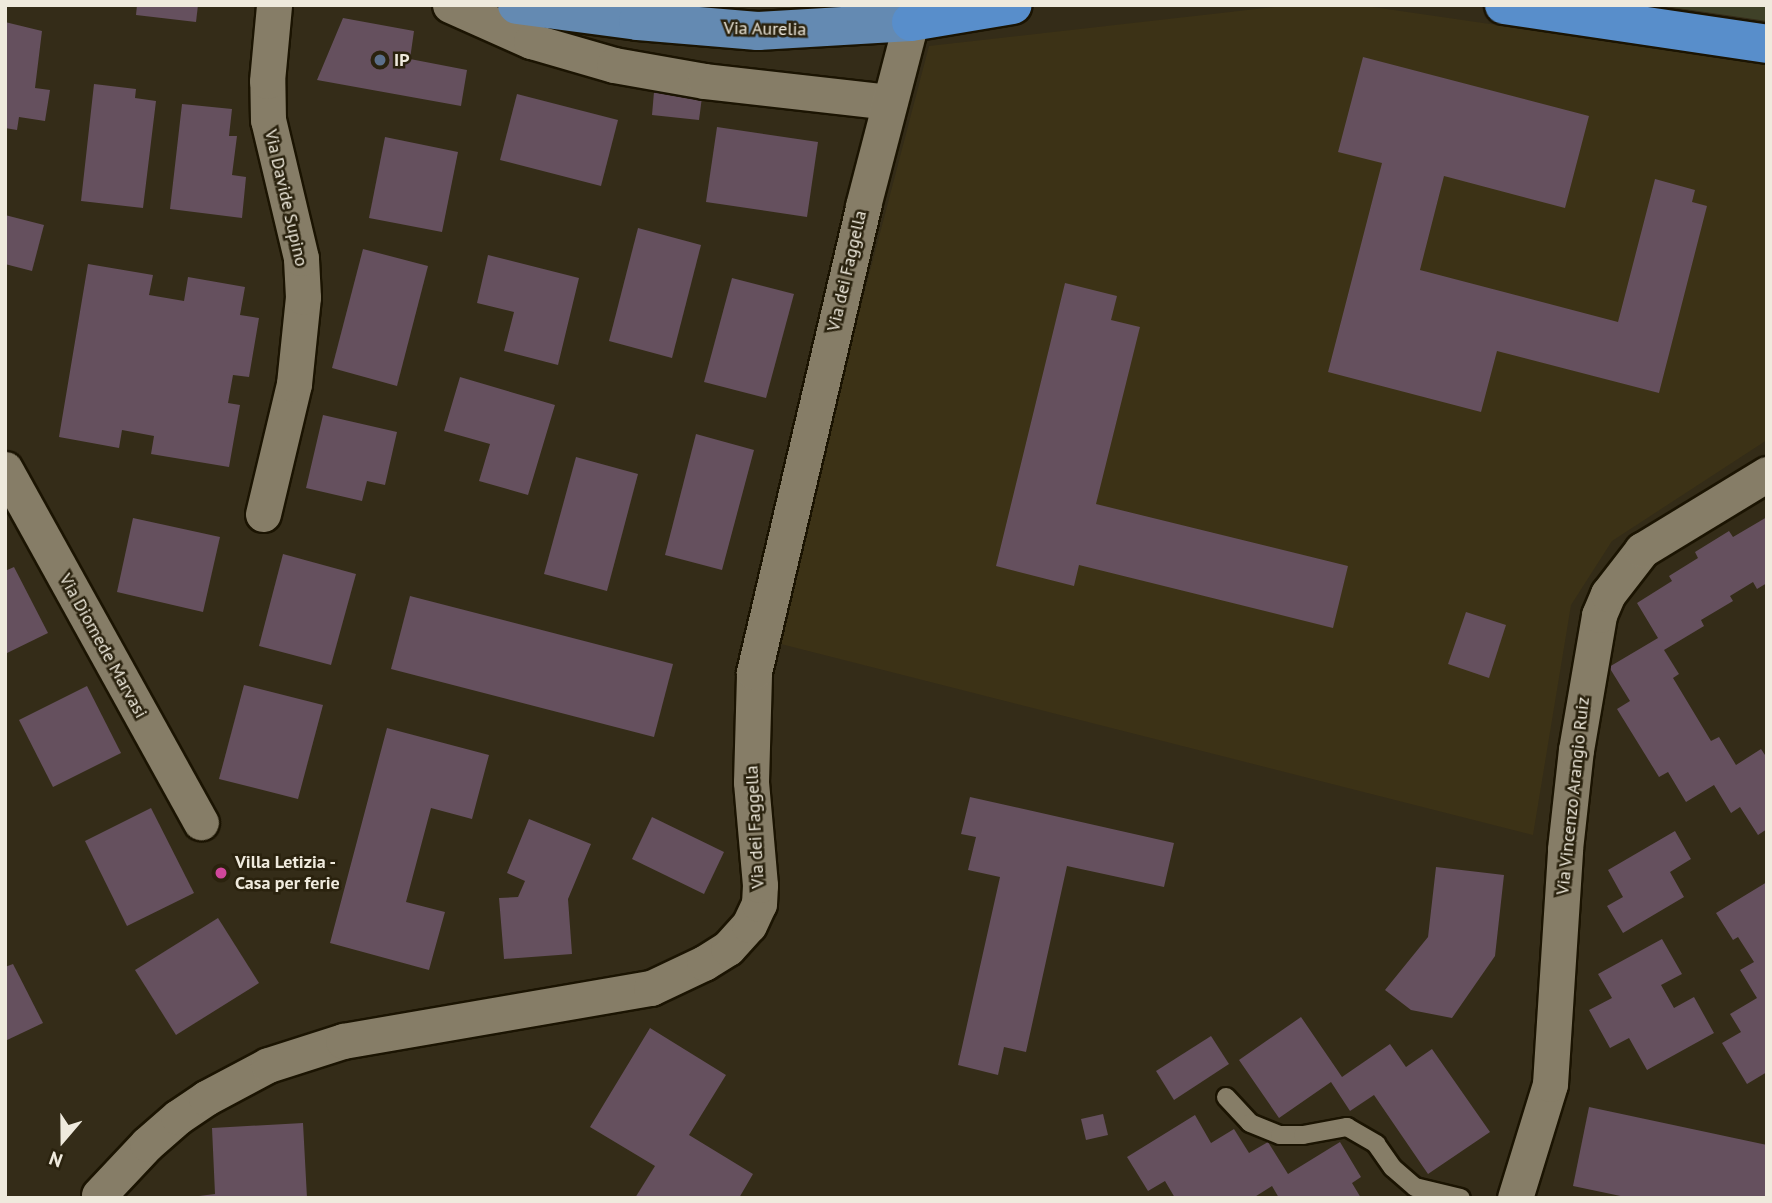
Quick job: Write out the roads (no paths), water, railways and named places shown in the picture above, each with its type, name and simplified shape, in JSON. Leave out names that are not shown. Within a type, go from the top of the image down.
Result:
[{"type":"highway","name":"Via Aurelia","points":[[911,22],[1013,5]]},
{"type":"highway","points":[[1504,5],[1767,44]]},
{"type":"main road","name":"Via Aurelia","points":[[517,5],[638,22],[758,31],[911,22]]},
{"type":"street","name":"Via Davide Supino","points":[[263,514],[294,384],[303,297],[302,258],[268,120],[267,81],[274,5]]},
{"type":"street","points":[[450,5],[531,41],[614,65],[705,81],[889,102]]},
{"type":"street","name":"Via dei Faggella","points":[[99,1195],[147,1144],[178,1117],[206,1098],[268,1065],[343,1041],[651,988],[704,963],[728,948],[749,925],[759,904],[761,885],[751,782],[754,673],[889,102],[911,22]]},
{"type":"street","name":"Via Diomede Marvasi","points":[[5,469],[201,822]]},
{"type":"street","name":"Via Vincenzo Arangio Ruiz","points":[[1515,1198],[1550,1084],[1565,849],[1576,750],[1599,615],[1608,594],[1643,550],[1767,474]]},
{"type":"lane","points":[[1226,1097],[1250,1123],[1280,1135],[1303,1135],[1347,1127],[1376,1144],[1393,1168],[1415,1187],[1461,1198]]},
{"type":"place","name":"IP","points":[[380,60]]},
{"type":"place","name":"Villa Letizia - Casa per ferie","points":[[221,873]]}]
